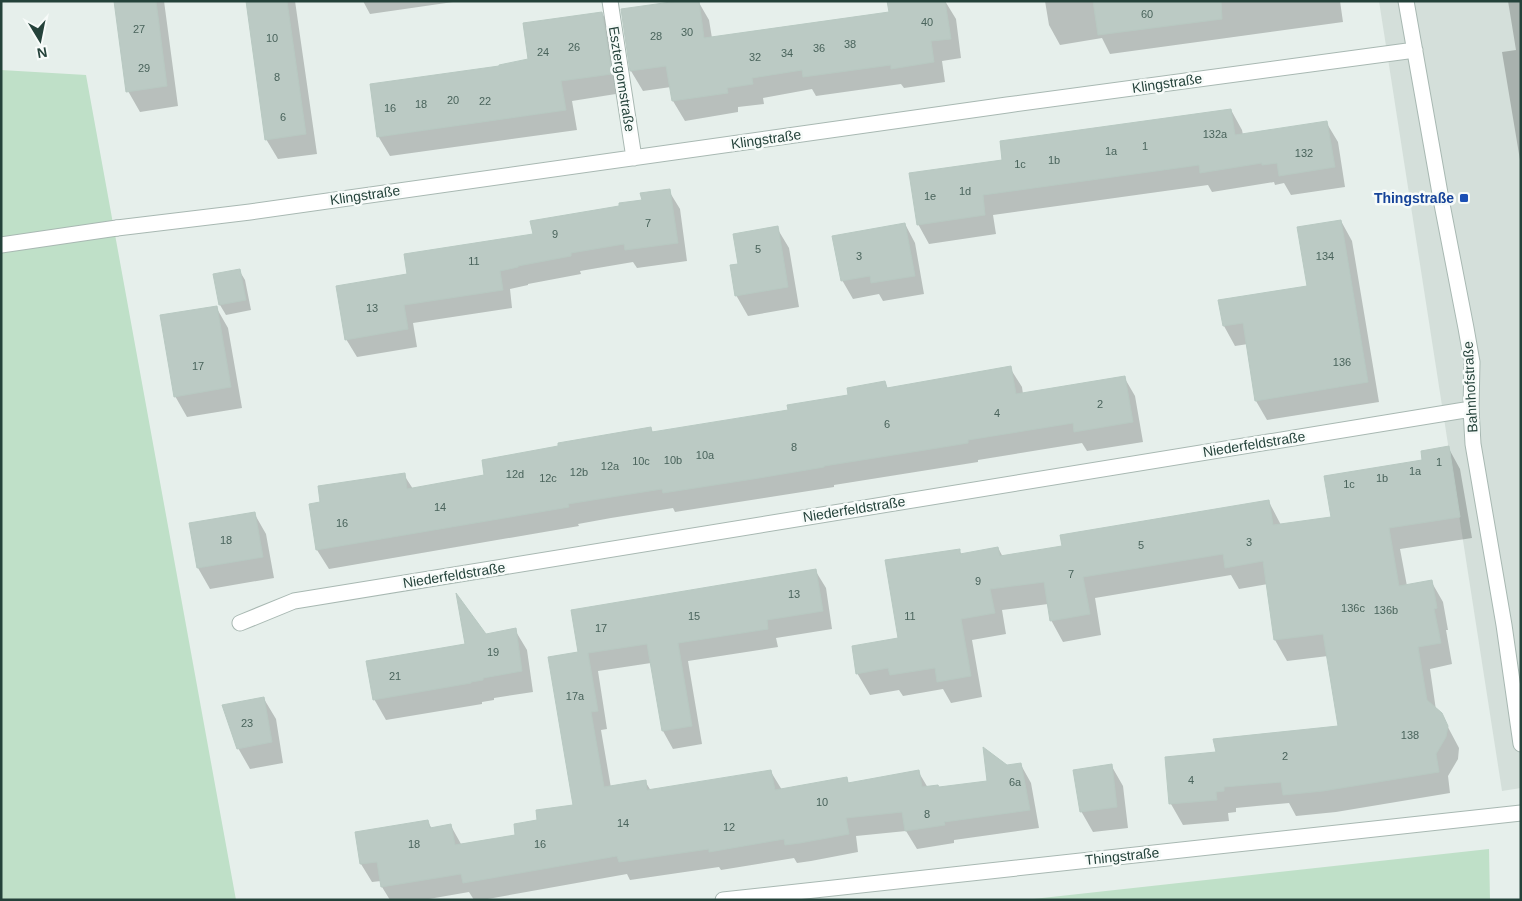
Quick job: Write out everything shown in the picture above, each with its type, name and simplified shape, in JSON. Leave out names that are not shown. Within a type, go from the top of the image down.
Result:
[{"type":"street","name":"Esztergomstraße","points":[[610,1],[634,158]]},
{"type":"street","name":"Bahnhofstraße","points":[[1406,1],[1472,362],[1471,409],[1473,444],[1504,625],[1521,744]]},
{"type":"street","name":"Klingstraße","points":[[1,245],[997,106],[1415,50]]},
{"type":"street","name":"Niederfeldstraße","points":[[240,623],[294,601],[1471,409]]},
{"type":"street","name":"Thingstraße","points":[[723,900],[1521,813]]},
{"type":"shaded area","points":[[1379,1],[1521,1],[1521,788],[1502,791]]},
{"type":"green space","points":[[1,70],[86,75],[236,900],[1,900]]},
{"type":"green space","points":[[1489,849],[1490,900],[1024,900]]},
{"type":"building","points":[[114,1],[156,1],[167,86],[126,92]]},
{"type":"building","points":[[246,1],[287,1],[306,134],[265,140]]},
{"type":"building","points":[[678,1],[699,1],[704,38],[889,12],[887,1],[945,1],[951,39],[931,41],[934,62],[891,69],[891,65],[803,77],[802,70],[752,78],[753,84],[727,88],[728,93],[672,101],[666,66],[630,71],[621,9]]},
{"type":"building","points":[[1093,1],[1221,1],[1222,19],[1098,35]]},
{"type":"building","points":[[602,12],[612,74],[561,81],[566,110],[377,137],[370,84],[499,66],[528,59],[523,23]]},
{"type":"building","points":[[1231,109],[1235,135],[1327,121],[1335,167],[1279,176],[1277,163],[1262,165],[1262,163],[1200,173],[1199,165],[983,195],[985,215],[917,225],[909,173],[1002,160],[1000,141]]},
{"type":"building","points":[[670,189],[678,243],[625,250],[624,244],[571,253],[571,256],[500,271],[503,290],[404,305],[408,329],[345,340],[336,286],[407,274],[404,254],[533,234],[530,221],[619,206],[619,203],[642,200],[640,193]]},
{"type":"building","points":[[1341,220],[1368,382],[1255,401],[1243,323],[1223,326],[1218,300],[1307,286],[1297,227]]},
{"type":"building","points":[[905,223],[915,276],[871,283],[870,276],[841,281],[832,236]]},
{"type":"building","points":[[778,226],[788,287],[735,296],[730,265],[738,264],[733,234]]},
{"type":"building","points":[[240,269],[246,300],[219,305],[213,274]]},
{"type":"building","points":[[217,306],[231,387],[174,397],[160,315]]},
{"type":"building","points":[[1011,366],[1016,394],[1125,376],[1133,422],[1074,432],[1073,423],[968,440],[968,443],[753,479],[663,493],[662,489],[568,504],[569,507],[316,550],[309,504],[320,502],[318,486],[405,473],[407,489],[484,475],[482,460],[558,446],[558,443],[651,427],[652,432],[788,410],[787,405],[848,395],[847,388],[885,381],[887,388]]},
{"type":"building","points":[[1449,446],[1460,517],[1389,528],[1399,586],[1432,580],[1437,608],[1434,609],[1441,643],[1418,647],[1427,700],[1442,713],[1448,726],[1446,737],[1436,754],[1439,772],[1323,791],[1283,795],[1281,782],[1224,787],[1224,791],[1216,792],[1217,800],[1169,804],[1165,757],[1216,752],[1213,739],[1338,726],[1323,634],[1274,640],[1263,561],[1225,568],[1223,554],[1083,577],[1090,614],[1050,621],[1044,582],[990,589],[995,613],[961,619],[971,676],[937,682],[935,668],[890,675],[888,668],[856,674],[852,646],[898,638],[885,560],[960,549],[960,554],[998,547],[1000,556],[1062,546],[1060,535],[1269,500],[1273,525],[1331,517],[1324,476],[1422,460],[1421,451]]},
{"type":"building","points":[[255,512],[263,557],[197,568],[189,523]]},
{"type":"building","points":[[816,569],[823,611],[767,620],[768,629],[678,643],[692,726],[662,731],[647,644],[588,653],[598,711],[591,712],[604,787],[646,780],[647,790],[771,770],[775,790],[847,777],[848,783],[919,770],[922,787],[938,785],[939,787],[987,781],[983,747],[1007,765],[1021,763],[1030,810],[944,822],[945,825],[905,831],[902,812],[846,818],[849,834],[800,843],[785,845],[784,839],[709,852],[709,849],[619,862],[617,856],[463,883],[461,874],[381,887],[377,862],[360,864],[355,832],[428,820],[430,828],[451,824],[455,845],[515,835],[514,824],[537,820],[536,810],[573,805],[548,657],[578,652],[571,610]]},
{"type":"building","points":[[456,593],[486,634],[516,628],[522,671],[483,678],[483,680],[471,683],[373,700],[366,661],[465,644]]},
{"type":"building","points":[[264,697],[272,742],[237,749],[222,705]]},
{"type":"building","points":[[1112,764],[1117,807],[1080,812],[1073,770]]},
{"type":"place","name":"Thingstraße","points":[[1464,198]]}]
